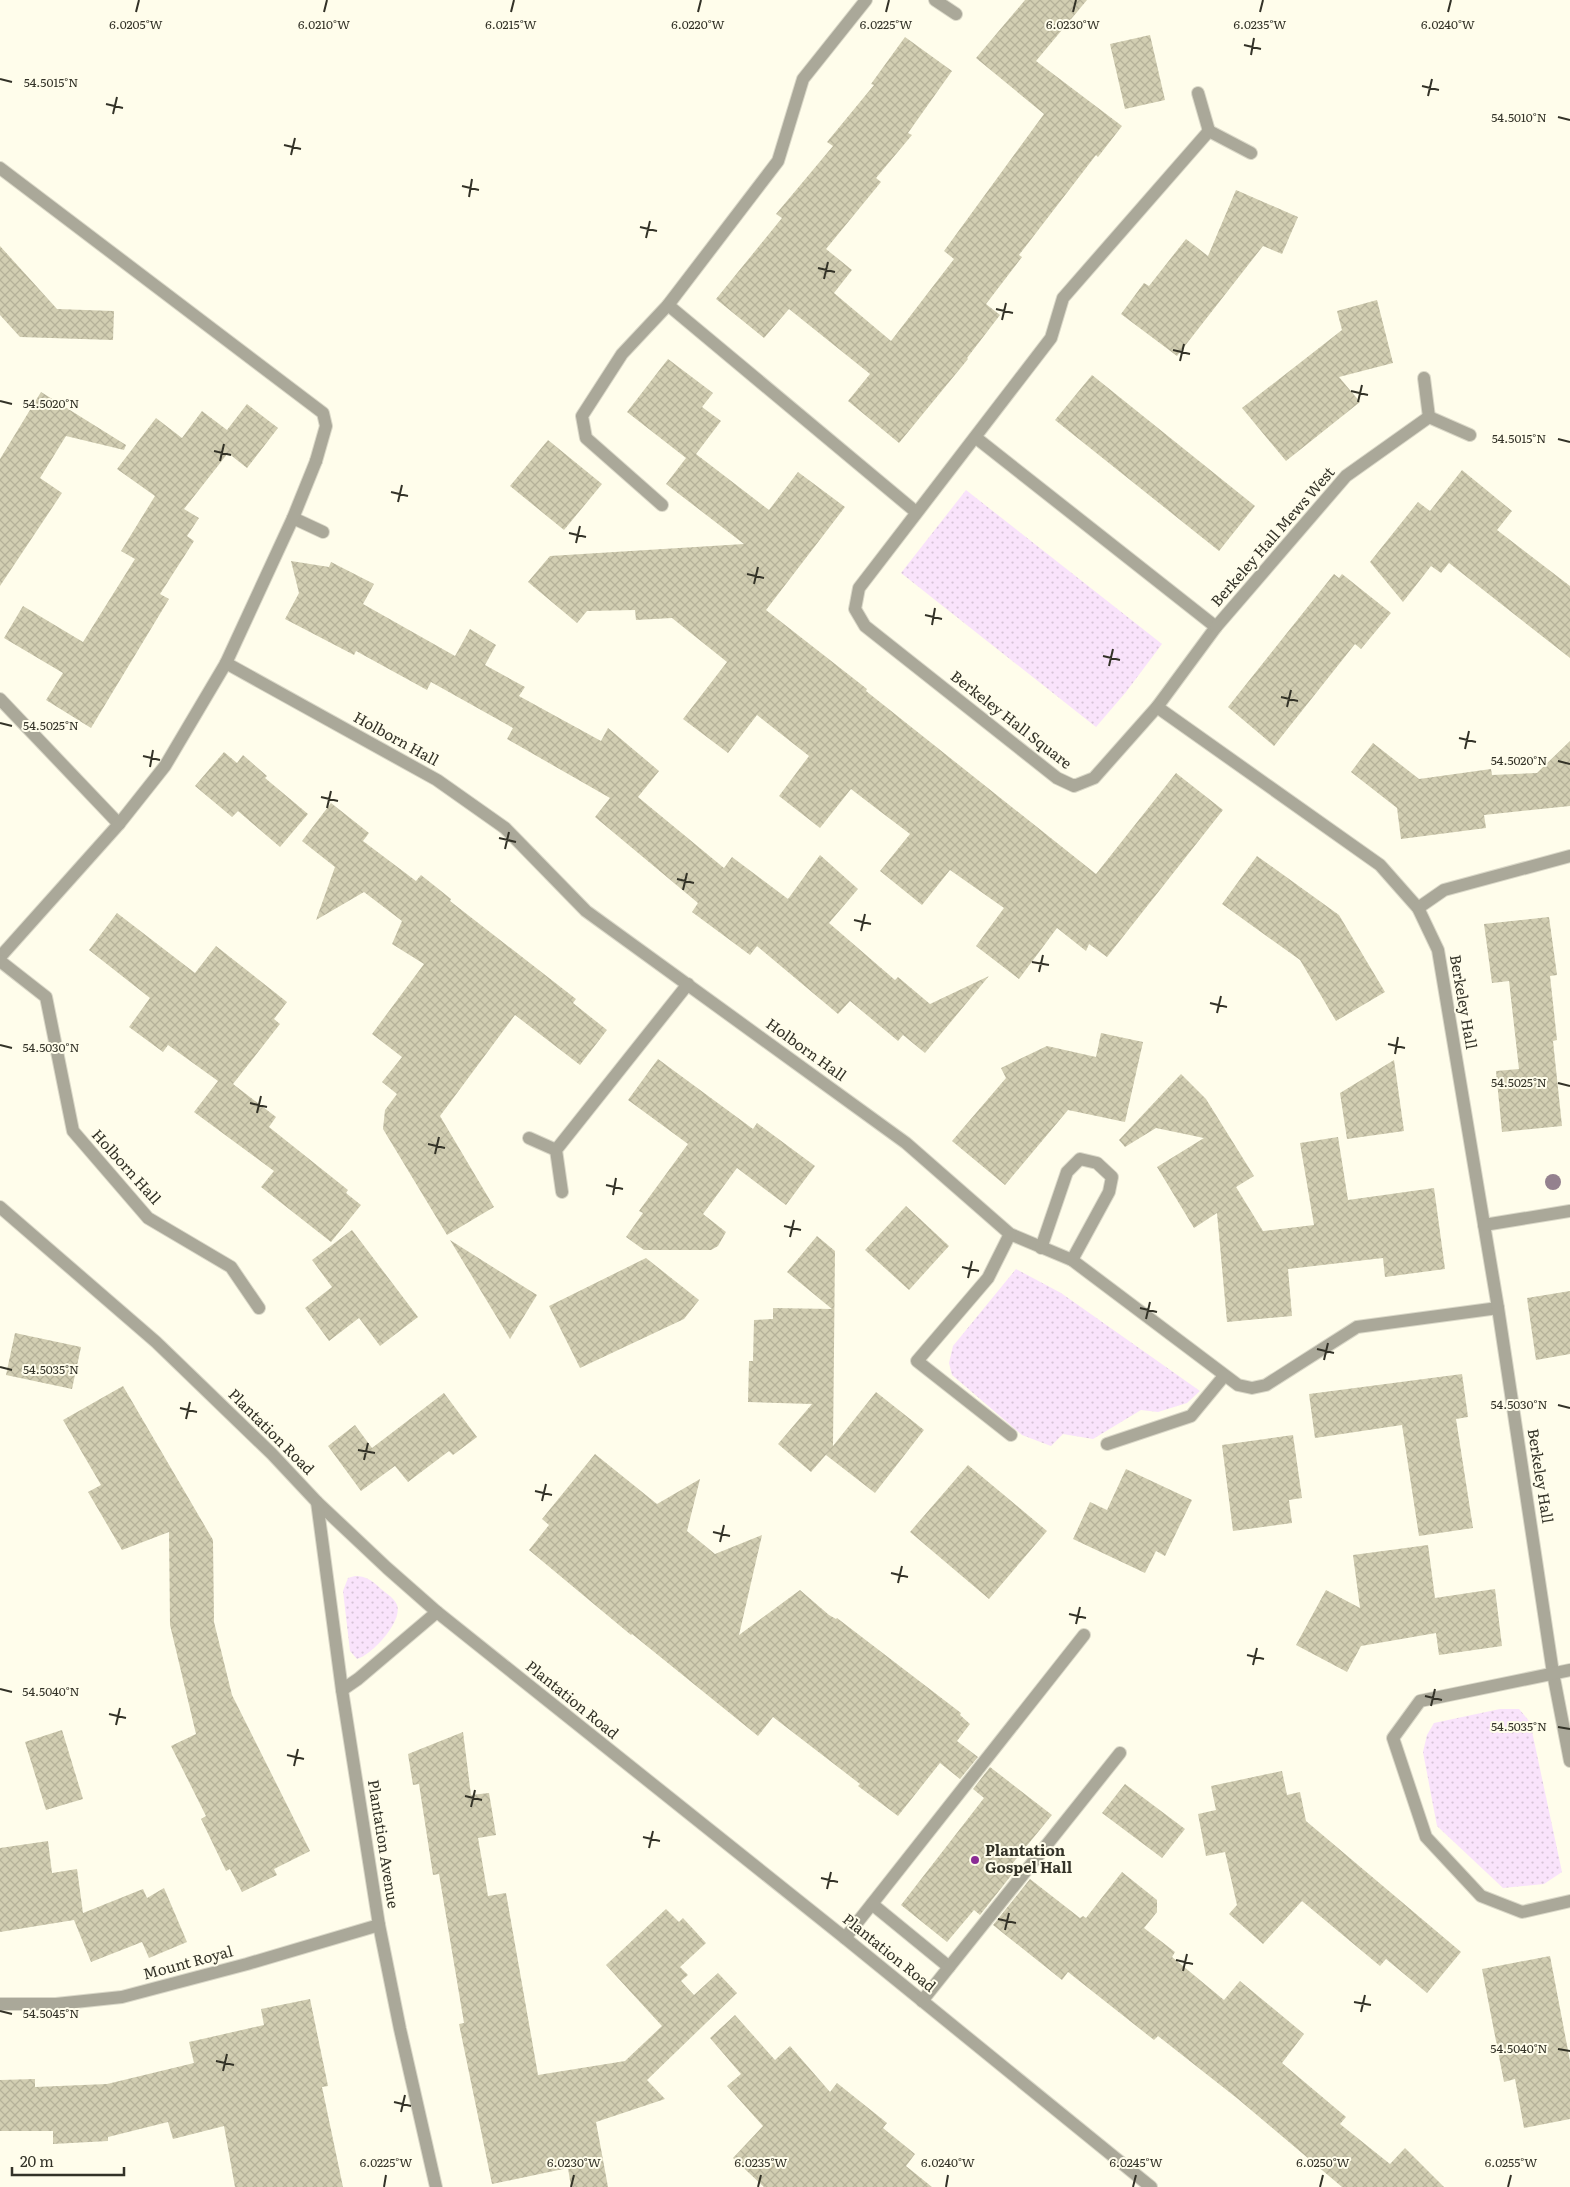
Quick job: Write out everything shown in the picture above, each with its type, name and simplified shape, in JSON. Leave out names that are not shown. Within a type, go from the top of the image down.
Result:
[{"type":"street","points":[[662,505],[586,438],[582,416],[622,354],[668,305],[778,161],[803,79],[866,0]]},
{"type":"street","points":[[935,0],[956,14]]},
{"type":"street","points":[[1198,93],[1209,131],[1251,153]]},
{"type":"street","name":"Berkeley Hall Square","points":[[1209,131],[1063,298],[1051,338],[859,588],[855,609],[865,626],[1056,778],[1074,786],[1094,778],[1157,707],[1216,627]]},
{"type":"street","points":[[0,168],[323,413],[326,426],[316,461],[293,518],[226,663],[166,766],[119,824],[0,957]]},
{"type":"street","points":[[668,305],[916,512]]},
{"type":"street","points":[[1424,378],[1429,417],[1470,435]]},
{"type":"street","name":"Berkeley Hall Mews West","points":[[1216,627],[1346,476],[1429,417]]},
{"type":"street","points":[[975,437],[1216,627]]},
{"type":"street","points":[[293,518],[322,532]]},
{"type":"street","name":"Holborn Hall","points":[[226,663],[437,780],[475,806],[505,828],[586,911],[906,1143],[1010,1234],[1072,1260],[1238,1385],[1252,1388],[1266,1385],[1357,1327],[1498,1308]]},
{"type":"street","points":[[0,699],[119,824]]},
{"type":"street","name":"Berkeley Hall","points":[[1157,707],[1380,865],[1418,908],[1438,950],[1498,1308],[1553,1673],[1570,1761]]},
{"type":"street","points":[[1418,908],[1444,890],[1570,856]]},
{"type":"street","name":"Holborn Hall","points":[[0,961],[46,996],[73,1131],[148,1218],[231,1267],[259,1308]]},
{"type":"street","points":[[562,1192],[556,1150],[688,984]]},
{"type":"street","points":[[529,1138],[556,1150]]},
{"type":"street","points":[[1041,1248],[1068,1172],[1080,1159],[1097,1163],[1112,1177],[1109,1192],[1072,1260]]},
{"type":"street","name":"Plantation Road","points":[[0,1208],[156,1342],[272,1454],[317,1502],[387,1568],[438,1612],[845,1938],[1151,2187]]},
{"type":"street","points":[[1484,1225],[1570,1211]]},
{"type":"street","points":[[1010,1234],[988,1278],[917,1361],[1010,1436]]},
{"type":"street","points":[[1107,1444],[1191,1416],[1224,1376]]},
{"type":"street","name":"Plantation Avenue","points":[[317,1502],[342,1690],[379,1925],[436,2187]]},
{"type":"street","points":[[342,1690],[358,1679],[438,1612]]},
{"type":"street","points":[[845,1938],[1084,1635]]},
{"type":"street","points":[[1570,1670],[1420,1701],[1393,1738],[1426,1837],[1481,1896],[1522,1912],[1570,1901]]},
{"type":"street","points":[[922,2001],[1120,1753]]},
{"type":"street","points":[[872,1904],[949,1967]]},
{"type":"street","name":"Mount Royal","points":[[0,2004],[56,2004],[122,1997],[247,1964],[379,1925]]},
{"type":"shaded area","points":[[966,490],[1162,644],[1126,692],[1096,727],[901,573]]},
{"type":"shaded area","points":[[1016,1269],[1061,1293],[1200,1391],[1187,1403],[1158,1412],[1141,1410],[1093,1439],[1063,1434],[1051,1446],[1022,1435],[952,1375],[949,1363],[953,1346]]},
{"type":"shaded area","points":[[355,1576],[373,1582],[393,1599],[398,1610],[392,1627],[386,1636],[370,1651],[357,1659],[350,1651],[343,1591],[348,1578]]},
{"type":"shaded area","points":[[1500,1709],[1519,1709],[1530,1722],[1562,1872],[1544,1884],[1503,1888],[1437,1826],[1423,1752],[1427,1735],[1434,1723]]},
{"type":"building","points":[[1025,0],[1087,0],[1036,61],[1122,126],[1098,157],[1096,155],[1019,255],[1022,257],[986,304],[1000,315],[968,359],[899,443],[848,401],[870,374],[789,309],[764,338],[716,299],[782,218],[776,214],[833,146],[827,142],[874,85],[871,84],[905,37],[952,71],[908,133],[912,135],[876,178],[881,182],[826,249],[852,270],[834,293],[891,341],[954,259],[944,251],[1044,114],[976,58]]},
{"type":"building","points":[[1150,35],[1165,100],[1125,109],[1110,44]]},
{"type":"building","points":[[1236,190],[1298,217],[1282,254],[1263,246],[1177,356],[1121,314],[1144,283],[1149,286],[1186,239],[1208,256]]},
{"type":"building","points":[[0,246],[57,309],[114,311],[113,340],[20,337],[0,315]]},
{"type":"building","points":[[1377,300],[1393,363],[1339,377],[1360,402],[1286,461],[1242,408],[1342,330],[1337,311]]},
{"type":"building","points":[[668,359],[713,393],[702,407],[721,421],[696,454],[769,510],[798,472],[845,507],[766,610],[1096,874],[1176,773],[1223,810],[1107,957],[1089,944],[1086,951],[1057,928],[1019,979],[976,946],[1004,908],[950,870],[922,905],[880,871],[910,834],[851,789],[820,828],[779,796],[809,756],[757,715],[728,753],[683,719],[727,662],[672,618],[636,620],[635,610],[587,611],[577,623],[528,582],[550,556],[744,544],[666,484],[686,458],[627,412]]},
{"type":"building","points":[[1092,375],[1255,506],[1219,551],[1055,420]]},
{"type":"building","points":[[41,392],[126,445],[124,450],[66,436],[40,478],[62,493],[0,586],[0,459]]},
{"type":"building","points":[[247,404],[278,428],[247,468],[228,453],[184,509],[199,518],[187,536],[194,541],[160,594],[169,599],[91,728],[46,700],[63,673],[4,638],[23,606],[83,642],[135,559],[121,551],[155,496],[117,469],[156,418],[182,438],[202,411],[227,430]]},
{"type":"building","points":[[548,440],[602,484],[564,530],[510,486]]},
{"type":"building","points":[[1462,470],[1512,511],[1497,530],[1570,586],[1570,658],[1449,563],[1441,573],[1431,566],[1403,602],[1370,562],[1418,502],[1430,511]]},
{"type":"building","points":[[291,561],[329,567],[331,562],[374,584],[363,604],[455,656],[470,629],[496,645],[485,665],[525,687],[519,696],[601,741],[608,728],[659,771],[638,797],[724,868],[732,857],[788,899],[820,855],[858,889],[829,923],[895,980],[898,977],[930,1004],[989,976],[925,1053],[903,1035],[898,1041],[850,1001],[838,1014],[757,946],[750,955],[692,912],[698,903],[595,817],[610,798],[507,739],[513,728],[431,682],[427,690],[356,651],[354,655],[285,619],[299,593]]},
{"type":"building","points":[[1334,574],[1339,578],[1342,574],[1391,613],[1361,649],[1355,644],[1274,746],[1228,707]]},
{"type":"building","points":[[1570,741],[1570,806],[1484,815],[1486,828],[1401,839],[1397,808],[1351,772],[1373,743],[1419,779],[1491,769],[1492,775],[1537,773]]},
{"type":"building","points":[[224,752],[237,763],[243,755],[267,776],[265,778],[308,814],[280,847],[238,811],[232,817],[195,786]]},
{"type":"building","points":[[331,803],[369,833],[363,841],[416,881],[421,875],[451,899],[450,901],[576,999],[573,1003],[607,1030],[580,1065],[515,1015],[440,1116],[494,1207],[447,1235],[383,1129],[385,1110],[397,1094],[382,1082],[402,1057],[372,1034],[424,964],[392,944],[402,921],[364,892],[316,920],[335,867],[302,841]]},
{"type":"building","points":[[1257,856],[1339,915],[1385,992],[1336,1021],[1300,960],[1222,904]]},
{"type":"building","points":[[117,913],[195,973],[216,946],[287,1002],[274,1019],[280,1024],[233,1084],[276,1117],[269,1127],[348,1190],[346,1193],[361,1205],[331,1242],[261,1187],[274,1171],[194,1112],[218,1081],[168,1045],[163,1052],[129,1027],[150,998],[89,950]]},
{"type":"building","points":[[1549,917],[1557,975],[1550,976],[1557,1040],[1553,1041],[1562,1126],[1502,1132],[1496,1071],[1519,1069],[1509,981],[1492,983],[1484,924]]},
{"type":"building","points":[[1101,1033],[1143,1042],[1125,1122],[1068,1110],[1005,1185],[952,1141],[1006,1078],[1001,1068],[1047,1046],[1096,1057]]},
{"type":"building","points":[[658,1059],[753,1129],[757,1123],[815,1166],[786,1205],[737,1168],[703,1214],[726,1232],[718,1246],[711,1250],[644,1250],[626,1237],[643,1213],[639,1211],[688,1144],[628,1100]]},
{"type":"building","points":[[1394,1060],[1404,1131],[1347,1139],[1340,1093]]},
{"type":"building","points":[[1181,1074],[1206,1099],[1254,1176],[1236,1187],[1263,1231],[1314,1225],[1300,1143],[1338,1137],[1348,1200],[1434,1188],[1445,1269],[1385,1277],[1383,1258],[1288,1269],[1292,1316],[1227,1322],[1217,1213],[1194,1228],[1157,1167],[1204,1138],[1156,1128],[1125,1147],[1119,1140]]},
{"type":"building","points":[[906,1206],[949,1246],[909,1290],[865,1250]]},
{"type":"building","points":[[352,1230],[418,1317],[380,1346],[359,1318],[329,1341],[305,1308],[332,1287],[312,1260]]},
{"type":"building","points":[[817,1236],[835,1251],[833,1446],[876,1392],[924,1430],[875,1493],[826,1455],[831,1449],[811,1472],[778,1444],[812,1404],[748,1402],[749,1361],[753,1361],[754,1320],[773,1319],[773,1308],[832,1309],[787,1272]]},
{"type":"building","points":[[450,1240],[537,1295],[510,1339]]},
{"type":"building","points":[[646,1258],[699,1300],[684,1319],[580,1368],[549,1306]]},
{"type":"building","points":[[1570,1291],[1570,1354],[1536,1360],[1527,1298]]},
{"type":"building","points":[[15,1333],[81,1347],[72,1389],[6,1375]]},
{"type":"building","points":[[1462,1374],[1468,1417],[1456,1419],[1473,1528],[1419,1536],[1402,1425],[1315,1438],[1309,1394]]},
{"type":"building","points":[[123,1386],[213,1540],[214,1622],[232,1695],[310,1851],[274,1869],[277,1875],[242,1892],[230,1869],[226,1871],[201,1819],[206,1816],[171,1746],[196,1734],[170,1625],[169,1532],[122,1550],[88,1492],[101,1485],[63,1420]]},
{"type":"building","points":[[444,1393],[477,1437],[453,1455],[449,1451],[408,1482],[395,1466],[361,1491],[328,1446],[355,1425],[372,1448]]},
{"type":"building","points":[[1293,1435],[1302,1498],[1289,1500],[1292,1523],[1233,1531],[1222,1445]]},
{"type":"building","points":[[595,1454],[657,1504],[700,1479],[687,1531],[715,1554],[762,1535],[739,1635],[800,1590],[829,1615],[837,1618],[961,1713],[960,1715],[970,1724],[957,1741],[978,1757],[960,1779],[940,1763],[898,1816],[773,1717],[758,1736],[631,1635],[529,1550],[549,1525],[542,1519]]},
{"type":"building","points":[[968,1465],[1047,1531],[989,1599],[910,1532]]},
{"type":"building","points":[[1126,1469],[1192,1500],[1165,1556],[1156,1551],[1145,1573],[1073,1539],[1090,1502],[1107,1510]]},
{"type":"building","points":[[1428,1545],[1435,1598],[1495,1589],[1502,1646],[1439,1655],[1436,1633],[1361,1646],[1347,1672],[1296,1645],[1326,1590],[1360,1608],[1353,1555]]},
{"type":"building","points":[[62,1730],[83,1799],[46,1810],[25,1742]]},
{"type":"building","points":[[463,1732],[471,1795],[489,1793],[496,1835],[478,1838],[488,1896],[506,1893],[538,2075],[625,2061],[662,2026],[606,1965],[666,1909],[679,1922],[683,1918],[706,1943],[680,1967],[688,1975],[681,1981],[694,1995],[718,1973],[737,1993],[647,2080],[665,2099],[596,2122],[608,2187],[571,2187],[568,2168],[492,2184],[459,2024],[464,2023],[439,1874],[433,1875],[419,1784],[413,1785],[408,1754]]},
{"type":"building","name":"Plantation Gospel Hall","points":[[990,1767],[1052,1815],[1012,1864],[1017,1868],[980,1915],[974,1910],[947,1942],[901,1905],[984,1798],[973,1789]]},
{"type":"building","points":[[1282,1771],[1287,1795],[1300,1792],[1306,1821],[1461,1952],[1427,1993],[1386,1959],[1380,1966],[1302,1901],[1263,1944],[1229,1914],[1237,1905],[1225,1852],[1206,1856],[1198,1814],[1216,1810],[1211,1786]]},
{"type":"building","points":[[1125,1784],[1185,1829],[1162,1858],[1102,1813]]},
{"type":"building","points":[[48,1841],[52,1873],[77,1869],[83,1913],[143,1889],[147,1898],[164,1888],[187,1942],[149,1958],[142,1942],[91,1962],[74,1920],[0,1932],[0,1848]]},
{"type":"building","points":[[1122,1872],[1157,1900],[1157,1912],[1144,1928],[1175,1952],[1172,1957],[1224,2000],[1240,1981],[1304,2034],[1282,2063],[1346,2117],[1340,2124],[1390,2164],[1405,2148],[1444,2187],[1342,2187],[1238,2099],[1158,2036],[1154,2040],[1068,1972],[1062,1980],[993,1925],[1030,1879],[1080,1918],[1083,1916],[1086,1918]]},
{"type":"building","points":[[1550,1956],[1570,2061],[1570,2119],[1524,2128],[1515,2079],[1504,2082],[1482,1969]]},
{"type":"building","points":[[310,1999],[328,2086],[322,2087],[343,2187],[235,2187],[224,2126],[173,2139],[168,2122],[108,2137],[108,2141],[53,2144],[53,2131],[0,2131],[0,2080],[35,2079],[35,2087],[107,2084],[194,2063],[189,2042],[264,2025],[261,2009]]},
{"type":"building","points":[[735,2015],[775,2060],[790,2046],[830,2092],[837,2083],[887,2123],[883,2128],[915,2154],[906,2166],[932,2187],[764,2187],[733,2158],[763,2126],[727,2086],[741,2074],[710,2038]]},
{"type":"place","name":"Plantation Gospel Hall","points":[[975,1860]]}]
